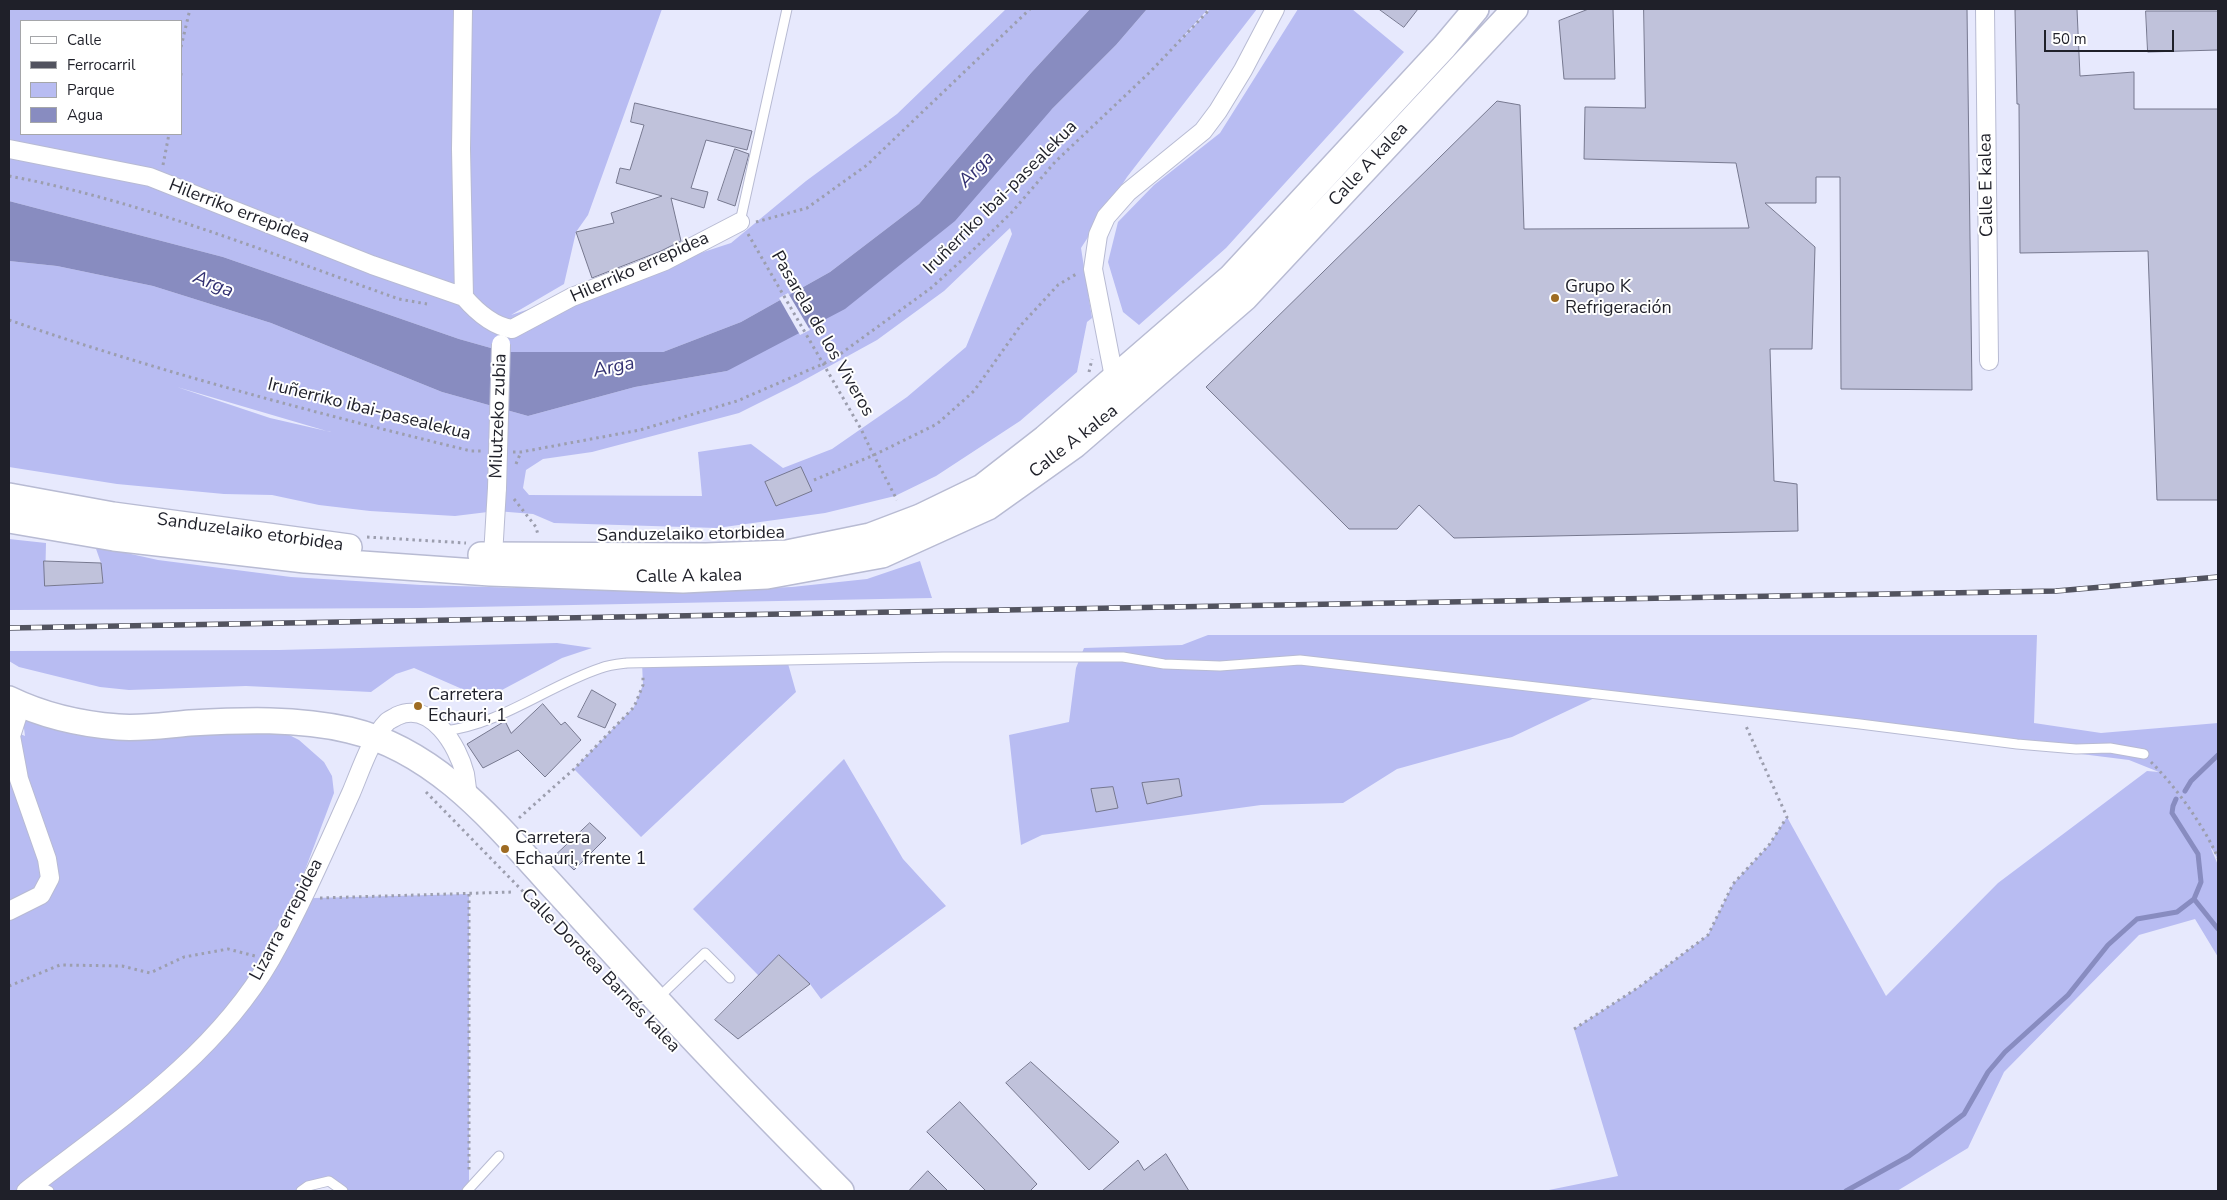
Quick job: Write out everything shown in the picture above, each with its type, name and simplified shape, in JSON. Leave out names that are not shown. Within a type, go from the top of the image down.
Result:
[{"type":"main road","name":"Calle A kalea","points":[[493,555],[706,556],[787,553],[870,536],[920,518],[982,487],[1045,438],[1231,277],[1444,47],[1476,9]]},
{"type":"main road","name":"Calle A kalea","points":[[493,555],[683,580],[767,576],[882,555],[988,507],[1075,445],[1245,298],[1515,9]]},
{"type":"main road","name":"Sanduzelaiko etorbidea","points":[[9,496],[80,509],[343,547],[493,555]]},
{"type":"main road","points":[[9,504],[28,508],[80,509]]},
{"type":"main road","name":"Sanduzelaiko etorbidea","points":[[9,520],[114,538],[295,559],[493,555]]},
{"type":"main road","points":[[15,702],[45,715],[78,723],[121,728],[260,720],[349,730],[376,739],[413,756],[447,778],[468,797]]},
{"type":"main road","name":"Calle Dorotea Barnés kalea","points":[[468,797],[505,833],[656,999],[841,1191]]},
{"type":"street","points":[[463,9],[461,149],[464,296]]},
{"type":"street","points":[[1114,377],[1093,269],[1098,235],[1106,217],[1128,192],[1203,131],[1218,111],[1243,70],[1275,9]]},
{"type":"street","name":"Calle E kalea","points":[[1984,9],[1989,361]]},
{"type":"street","name":"Hilerriko errepidea","points":[[9,149],[160,181],[372,265],[464,296],[501,335],[572,297],[744,228]]},
{"type":"street","name":"Milutzeko zubia","points":[[493,555],[497,488],[501,335]]},
{"type":"street","points":[[9,910],[41,894],[50,878],[48,859],[19,779],[11,736],[15,702]]},
{"type":"street","name":"Lizarra errepidea","points":[[37,1189],[158,1088],[206,1044],[239,1004],[270,960],[308,887],[376,739],[387,722],[407,713],[423,715],[435,722],[444,731],[465,773],[468,797]]},
{"type":"lane","points":[[744,228],[787,9]]},
{"type":"lane","points":[[444,731],[498,717],[602,667],[642,663],[943,657],[1123,657],[1164,664],[1220,666],[1300,660],[2017,744],[2076,749],[2110,748],[2144,754]]},
{"type":"lane","points":[[656,999],[705,953],[730,978]]},
{"type":"lane","points":[[468,1190],[499,1156]]},
{"type":"lane","points":[[301,1191],[308,1186],[329,1181],[343,1191]]},
{"type":"path","points":[[182,42],[190,9]]},
{"type":"path","points":[[744,228],[753,223],[806,208],[868,165],[1030,9]]},
{"type":"path","name":"Iruñerriko ibai-pasealekua","points":[[509,452],[521,452],[640,430],[737,401],[832,360],[931,288],[972,251],[1012,212],[1055,162],[1150,72],[1210,9]]},
{"type":"path","points":[[160,181],[170,135]]},
{"type":"path","points":[[9,176],[44,182],[141,209],[399,298],[435,306]]},
{"type":"path","name":"Pasarela de los Viveros","points":[[744,228],[861,429],[897,500]]},
{"type":"path","points":[[814,480],[874,455],[937,424],[974,390],[1021,325],[1058,285],[1084,270],[1093,269]]},
{"type":"path","name":"Iruñerriko ibai-pasealekua","points":[[9,320],[80,344],[239,391],[471,451],[490,451]]},
{"type":"path","points":[[515,467],[521,452]]},
{"type":"path","points":[[513,497],[536,527],[539,536],[531,535]]},
{"type":"path","points":[[449,542],[481,541],[493,555]]},
{"type":"path","points":[[505,833],[574,769],[634,707],[643,685],[642,663]]},
{"type":"path","points":[[1574,1029],[1639,987],[1708,935],[1733,884],[1769,845],[1787,817],[1738,710]]},
{"type":"path","points":[[2144,754],[2162,773],[2195,819],[2218,858]]},
{"type":"path","name":"Calle Dorotea Barnés kalea","points":[[425,791],[589,960]]},
{"type":"path","points":[[314,898],[513,892]]},
{"type":"path","points":[[468,1190],[469,894]]},
{"type":"path","points":[[9,986],[60,965],[122,966],[150,973],[184,958],[228,949],[270,960]]},
{"type":"green space","points":[[9,9],[662,9],[588,215],[576,232],[564,284],[511,315],[731,243],[806,181],[897,114],[1006,9],[1090,9],[1031,73],[919,204],[830,272],[741,322],[663,352],[505,352],[459,339],[223,257],[9,201]]},
{"type":"green space","points":[[1147,9],[1208,9],[1174,47],[1210,9],[1257,9],[1127,177],[1081,248],[1092,318],[1087,322],[1077,372],[1020,421],[936,476],[895,496],[825,513],[717,528],[554,523],[533,514],[496,511],[455,516],[370,511],[319,505],[272,495],[224,494],[117,484],[9,467],[9,261],[57,266],[153,286],[271,323],[442,392],[528,416],[635,387],[727,371],[1052,109],[1116,45]],"holes":[[[1010,228],[1012,234],[966,347],[907,397],[832,449],[783,468],[751,444],[698,452],[702,496],[529,495],[523,488],[526,470],[543,459],[592,452],[739,413],[797,384],[877,340],[944,291]],[[177,387],[326,431],[270,418]]]},
{"type":"green space","points":[[1298,9],[1352,9],[1404,52],[1226,248],[1139,325],[1123,312],[1108,262],[1118,222],[1154,185],[1220,133]]},
{"type":"green space","points":[[9,539],[46,543],[45,586],[103,583],[101,563],[95,546],[158,560],[291,577],[421,585],[658,592],[792,587],[867,579],[920,561],[932,598],[420,608],[9,610]]},
{"type":"green space","points":[[1208,635],[2037,635],[2034,723],[2101,733],[2218,723],[2218,859],[2210,846],[2218,865],[2218,957],[2195,919],[2139,935],[2004,1072],[1968,1148],[1897,1191],[1544,1191],[1618,1176],[1574,1029],[1639,987],[1708,935],[1733,884],[1769,845],[1787,817],[1886,996],[1998,883],[2147,771],[2159,772],[2129,760],[1603,694],[1512,737],[1397,769],[1343,803],[1261,805],[1042,835],[1021,845],[1009,735],[1069,722],[1076,668],[1084,648],[1182,645]]},
{"type":"green space","points":[[557,643],[592,648],[562,658],[485,699],[414,668],[396,674],[371,692],[246,686],[129,690],[100,687],[19,667],[9,661],[9,651],[279,650]]},
{"type":"green space","points":[[787,660],[796,692],[641,837],[574,769],[634,707],[643,685],[642,663]]},
{"type":"green space","points":[[21,705],[121,728],[260,720],[299,740],[324,762],[332,776],[334,793],[296,894],[314,898],[469,894],[469,1189],[467,1191],[343,1191],[329,1181],[301,1191],[49,1191],[36,1184],[26,1191],[9,1191],[9,729],[25,736]]},
{"type":"green space","points":[[844,759],[903,859],[946,906],[821,999],[810,984],[779,955],[759,976],[693,909]]},
{"type":"water","name":"Arga","points":[[1090,9],[1147,9],[1116,45],[1052,109],[955,221],[845,309],[727,371],[635,387],[528,416],[442,392],[271,323],[153,286],[57,266],[9,261],[9,201],[223,257],[459,339],[505,352],[663,352],[741,322],[830,272],[919,204],[1031,73]]},
{"type":"pier","points":[[788,293],[810,330],[800,335],[779,298]]},
{"type":"building","points":[[1379,9],[1418,9],[1404,27]]},
{"type":"building","points":[[1589,9],[1613,9],[1615,79],[1564,79],[1559,21]]},
{"type":"building","name":"Grupo K Refrigeración","points":[[1644,9],[1967,9],[1972,390],[1841,389],[1840,177],[1816,177],[1816,203],[1765,203],[1815,247],[1812,349],[1770,349],[1774,481],[1797,484],[1798,531],[1454,538],[1419,505],[1397,529],[1349,529],[1206,387],[1497,101],[1520,105],[1524,229],[1749,228],[1736,163],[1584,159],[1585,107],[1645,108]]},
{"type":"building","points":[[2077,9],[2080,76],[2134,72],[2134,109],[2218,109],[2218,500],[2157,500],[2148,251],[2020,253],[2019,104],[2017,104],[2015,10]]},
{"type":"building","points":[[2146,11],[2218,11],[2218,50],[2148,52]]},
{"type":"building","points":[[635,103],[752,131],[747,150],[706,140],[691,188],[708,192],[704,208],[671,198],[681,241],[661,251],[592,278],[576,232],[614,223],[611,213],[662,196],[616,183],[620,168],[630,170],[644,125],[631,122]]},
{"type":"building","points":[[735,149],[749,154],[735,206],[718,200]]},
{"type":"building","points":[[801,467],[812,491],[776,506],[765,482]]},
{"type":"building","points":[[44,561],[101,563],[103,583],[45,586]]},
{"type":"building","points":[[592,690],[616,704],[605,728],[578,717]]},
{"type":"building","points":[[543,704],[561,725],[565,722],[581,740],[545,777],[518,750],[483,768],[467,744],[505,721],[511,733]]},
{"type":"building","points":[[1179,779],[1182,796],[1147,804],[1142,783]]},
{"type":"building","points":[[1113,787],[1118,808],[1096,812],[1091,789]]},
{"type":"building","points":[[590,823],[606,838],[574,870],[557,854]]},
{"type":"building","points":[[779,955],[810,984],[738,1039],[715,1020]]},
{"type":"building","points":[[1031,1062],[1119,1142],[1089,1170],[1006,1083]]},
{"type":"building","points":[[960,1102],[1037,1184],[1030,1191],[986,1191],[927,1132]]},
{"type":"building","points":[[1166,1154],[1189,1191],[1102,1191],[1138,1160],[1144,1170]]},
{"type":"building","points":[[928,1171],[948,1191],[909,1191]]},
{"type":"waterway","points":[[2185,791],[2191,781],[2218,755]]},
{"type":"waterway","points":[[1846,1191],[1909,1156],[1964,1114],[1988,1072],[2005,1052],[2068,995],[2108,945],[2137,919],[2177,912],[2194,899],[2201,882],[2198,854],[2172,813],[2176,799]]},
{"type":"waterway","points":[[2194,899],[2218,929]]},
{"type":"railway","points":[[9,628],[2056,591],[2218,577]]},
{"type":"place","name":"Grupo K Refrigeración","points":[[1555,298]]},
{"type":"place","name":"Carretera Echauri, 1","points":[[418,706]]},
{"type":"place","name":"Carretera Echauri, frente 1","points":[[505,849]]}]
